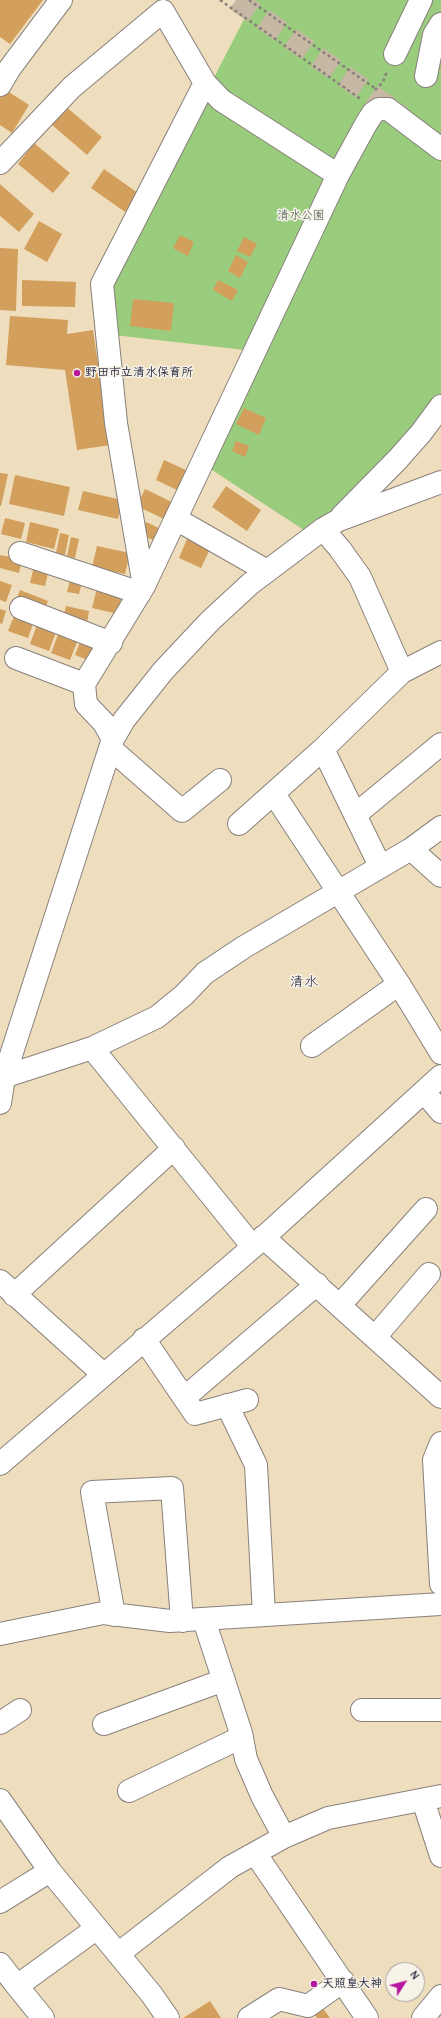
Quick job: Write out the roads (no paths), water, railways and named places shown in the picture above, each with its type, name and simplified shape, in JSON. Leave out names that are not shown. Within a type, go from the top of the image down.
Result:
[{"type":"street","points":[[0,85],[10,68],[62,0]]},
{"type":"street","points":[[399,47],[421,0]]},
{"type":"street","points":[[0,163],[72,87],[164,12],[205,83],[221,100],[338,175]]},
{"type":"street","points":[[426,76],[434,35],[441,24]]},
{"type":"street","points":[[142,589],[116,423],[102,284],[205,83]]},
{"type":"street","points":[[220,780],[182,811],[112,743],[104,723],[86,704],[84,684],[142,589],[338,175],[373,113],[379,110],[392,111],[441,148]]},
{"type":"street","points":[[0,1103],[2,1078],[112,743],[124,720],[189,643],[210,621],[267,572],[331,524],[373,487],[417,438],[441,406]]},
{"type":"street","points":[[331,524],[441,482]]},
{"type":"street","points":[[176,519],[267,572]]},
{"type":"street","points":[[331,524],[340,548],[360,577],[402,672]]},
{"type":"street","points":[[20,553],[142,589]]},
{"type":"street","points":[[21,608],[111,642]]},
{"type":"street","points":[[239,824],[323,749],[402,672],[441,652]]},
{"type":"street","points":[[16,658],[84,684]]},
{"type":"street","points":[[355,816],[441,744]]},
{"type":"street","points":[[323,749],[380,866]]},
{"type":"street","points":[[274,794],[337,892],[399,984],[441,1052]]},
{"type":"street","points":[[2,1078],[92,1048],[157,1017],[184,995],[205,973],[244,947],[411,849],[441,827]]},
{"type":"street","points":[[411,849],[441,876]]},
{"type":"street","points":[[312,1046],[399,984]]},
{"type":"street","points":[[92,1048],[174,1148],[258,1242],[317,1284],[441,1397]]},
{"type":"street","points":[[0,1464],[258,1242],[441,1076]]},
{"type":"street","points":[[424,1092],[441,1112]]},
{"type":"street","points":[[103,1374],[7,1288],[174,1148]]},
{"type":"street","points":[[340,1305],[426,1209]]},
{"type":"street","points":[[375,1337],[429,1274]]},
{"type":"street","points":[[184,1398],[317,1284]]},
{"type":"street","points":[[144,1339],[195,1414],[237,1402],[256,1465],[264,1616]]},
{"type":"street","points":[[441,1443],[434,1460],[441,1584]]},
{"type":"street","points":[[114,1615],[92,1492],[172,1488],[182,1621]]},
{"type":"street","points":[[0,1634],[103,1613],[170,1621],[182,1621],[441,1604]]},
{"type":"street","points":[[204,1620],[242,1737],[246,1759],[262,1796],[284,1836]]},
{"type":"street","points":[[104,1724],[224,1680]]},
{"type":"street","points":[[0,1723],[20,1710]]},
{"type":"street","points":[[362,1710],[441,1710]]},
{"type":"street","points":[[128,1791],[242,1737]]},
{"type":"street","points":[[118,1954],[230,1867],[284,1836],[328,1818],[432,1798],[441,1856]]},
{"type":"street","points":[[0,1800],[50,1871],[152,1995],[168,2018]]},
{"type":"street","points":[[255,1853],[367,2018]]},
{"type":"street","points":[[0,1902],[50,1871]]},
{"type":"street","points":[[17,1986],[96,1928]]},
{"type":"street","points":[[0,1964],[43,2018]]},
{"type":"street","points":[[249,2018],[279,1999],[308,2006],[343,1981]]},
{"type":"street","points":[[422,2018],[440,1998]]},
{"type":"tunnel","points":[[236,0],[401,116]]},
{"type":"place","name":"野田市立清水保育所","points":[[77,373]]},
{"type":"place","name":"天照皇大神","points":[[314,1984]]},
{"type":"district","name":"清水","points":[[304,982]]},
{"type":"park label","name":"清水公園","points":[[301,216]]}]
